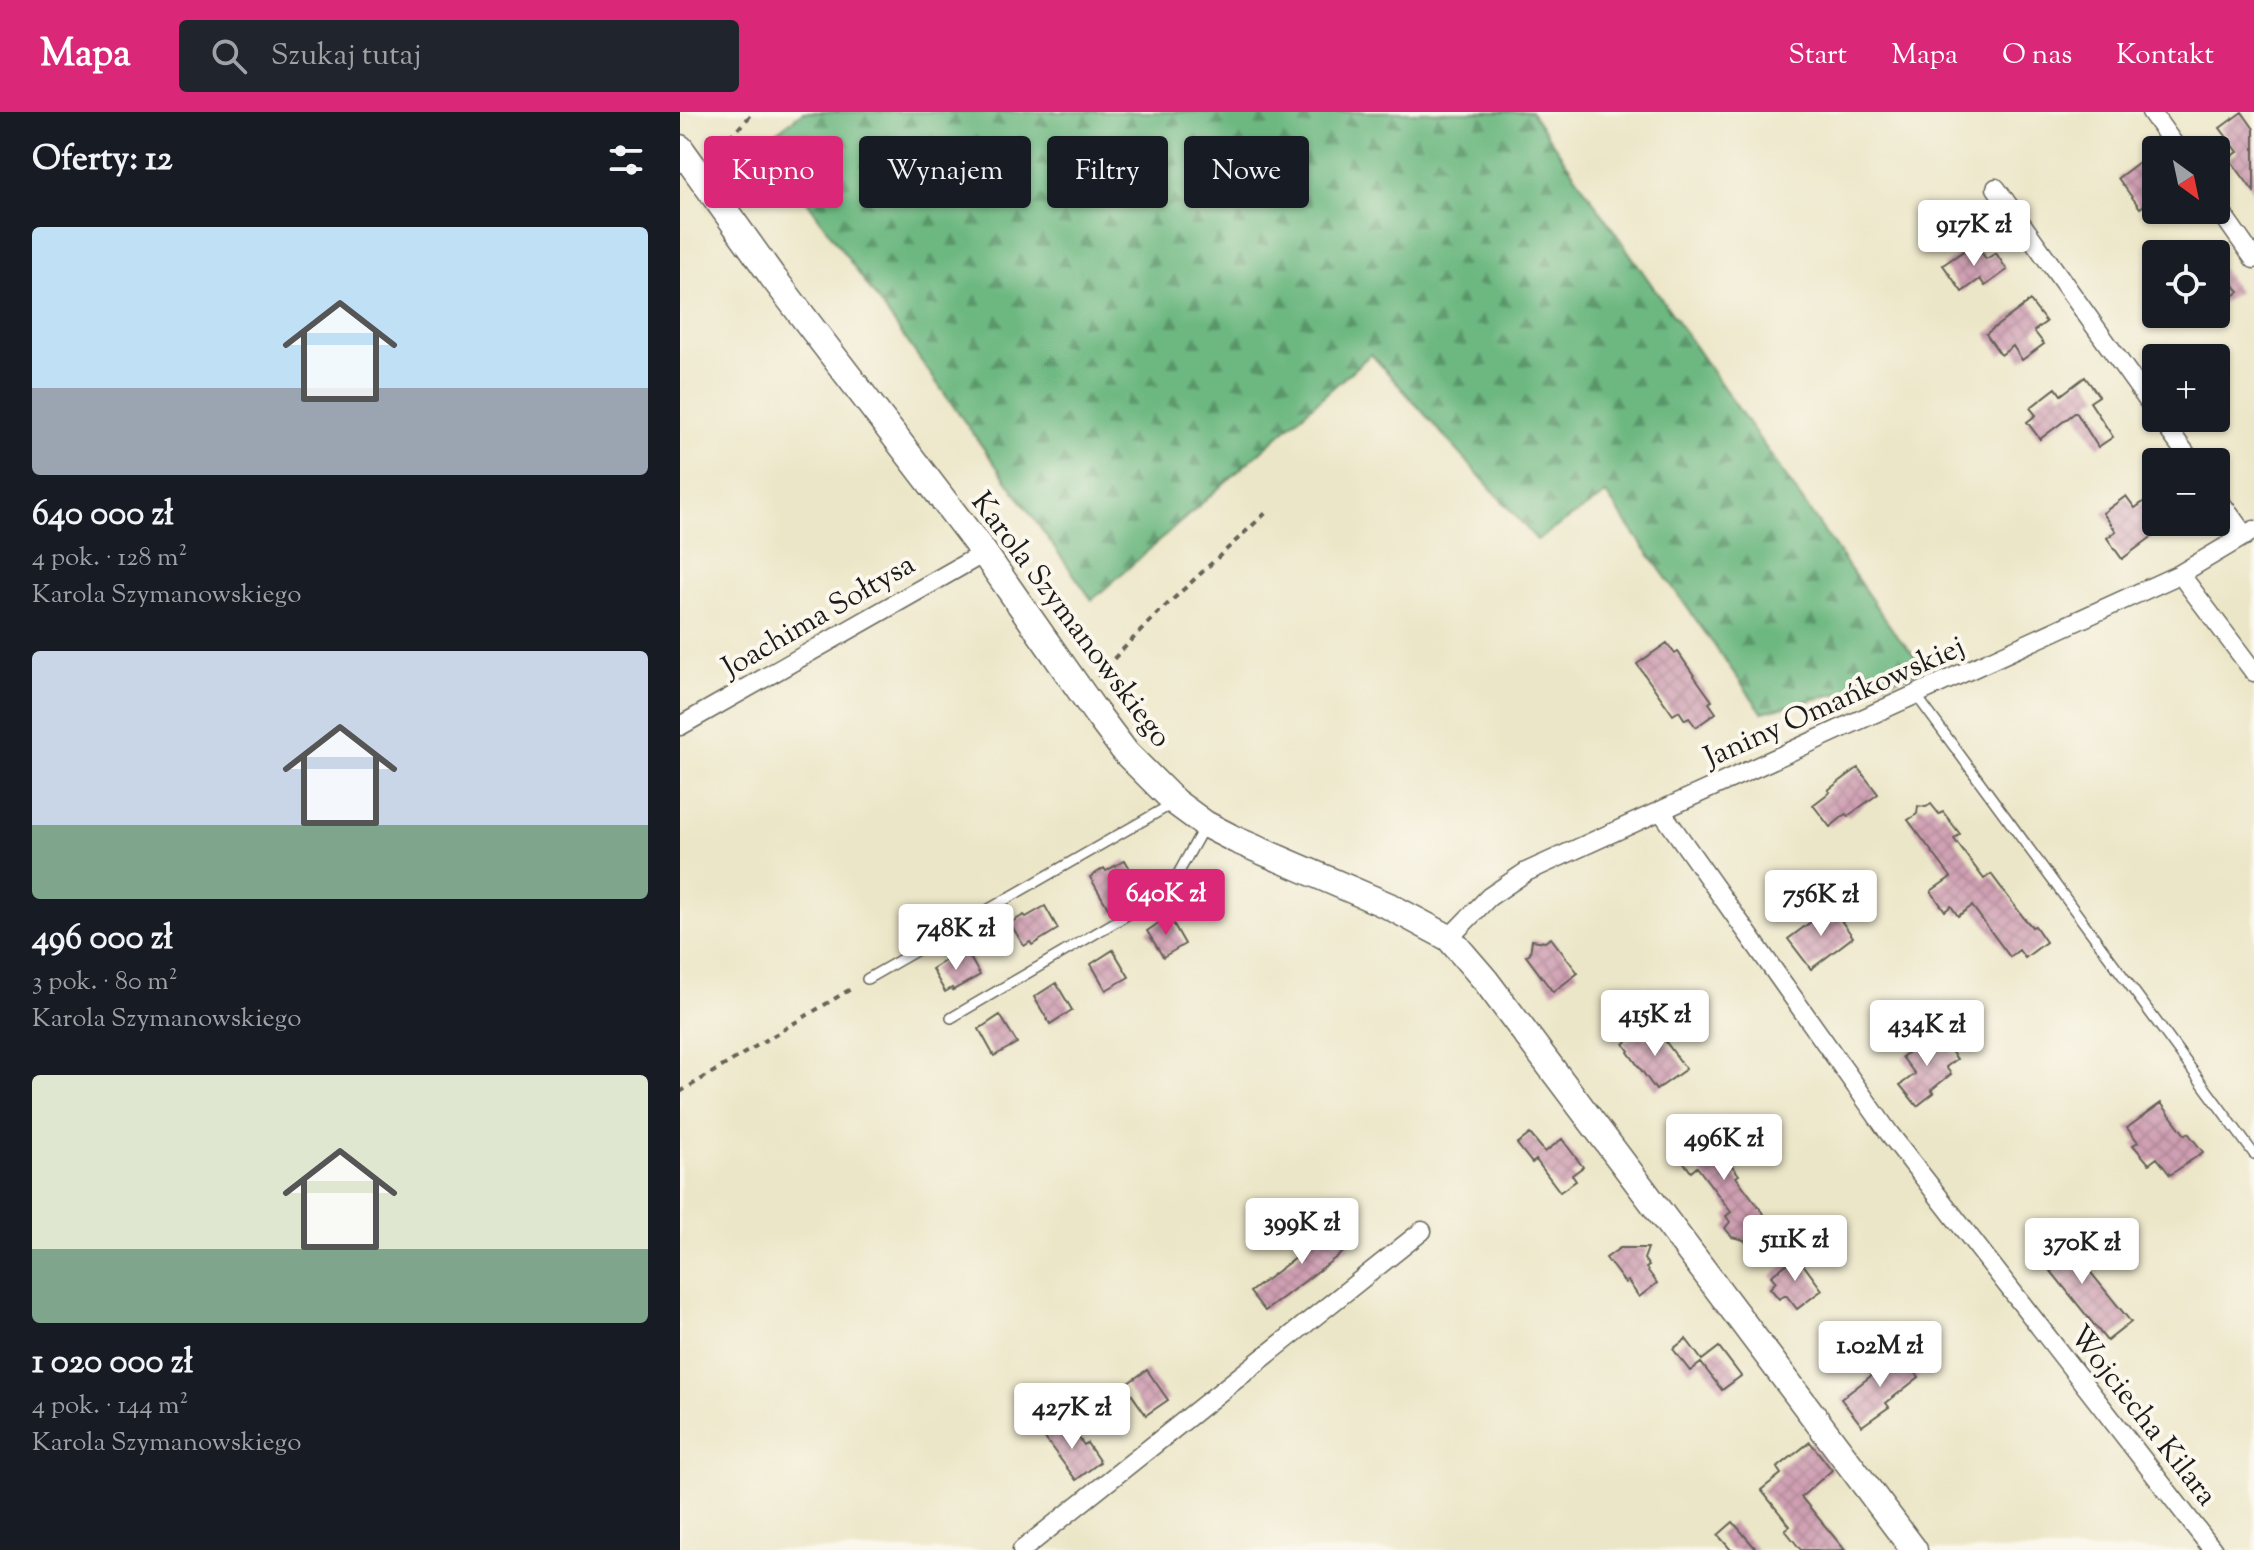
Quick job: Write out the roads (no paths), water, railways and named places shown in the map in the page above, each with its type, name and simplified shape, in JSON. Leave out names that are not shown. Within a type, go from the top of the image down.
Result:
[{"type":"street","points":[[2151,112],[2168,136]]},
{"type":"street","name":"Karola Szymanowskiego","points":[[684,154],[757,256],[984,553],[1126,753],[1175,802],[1205,824],[1389,906],[1449,938],[1496,993],[1914,1550]]},
{"type":"street","points":[[1996,188],[2142,392]]},
{"type":"street","points":[[2229,224],[2254,259]]},
{"type":"street","points":[[2230,512],[2249,533]]},
{"type":"street","name":"Janiny Omańkowskiej","points":[[1449,938],[1489,897],[1526,872],[2180,574],[2249,533]]},
{"type":"street","name":"Joachima Sołtysa","points":[[680,726],[984,553]]},
{"type":"street","points":[[2180,574],[2254,672]]},
{"type":"street","name":"Wojciecha Kilara","points":[[1661,811],[1889,1133],[2213,1550]]},
{"type":"street","points":[[1022,1550],[1422,1231]]},
{"type":"lane","points":[[1916,695],[2254,1154]]},
{"type":"lane","points":[[867,979],[1175,802]]},
{"type":"lane","points":[[951,1018],[1163,894],[1174,881],[1205,824]]}]
